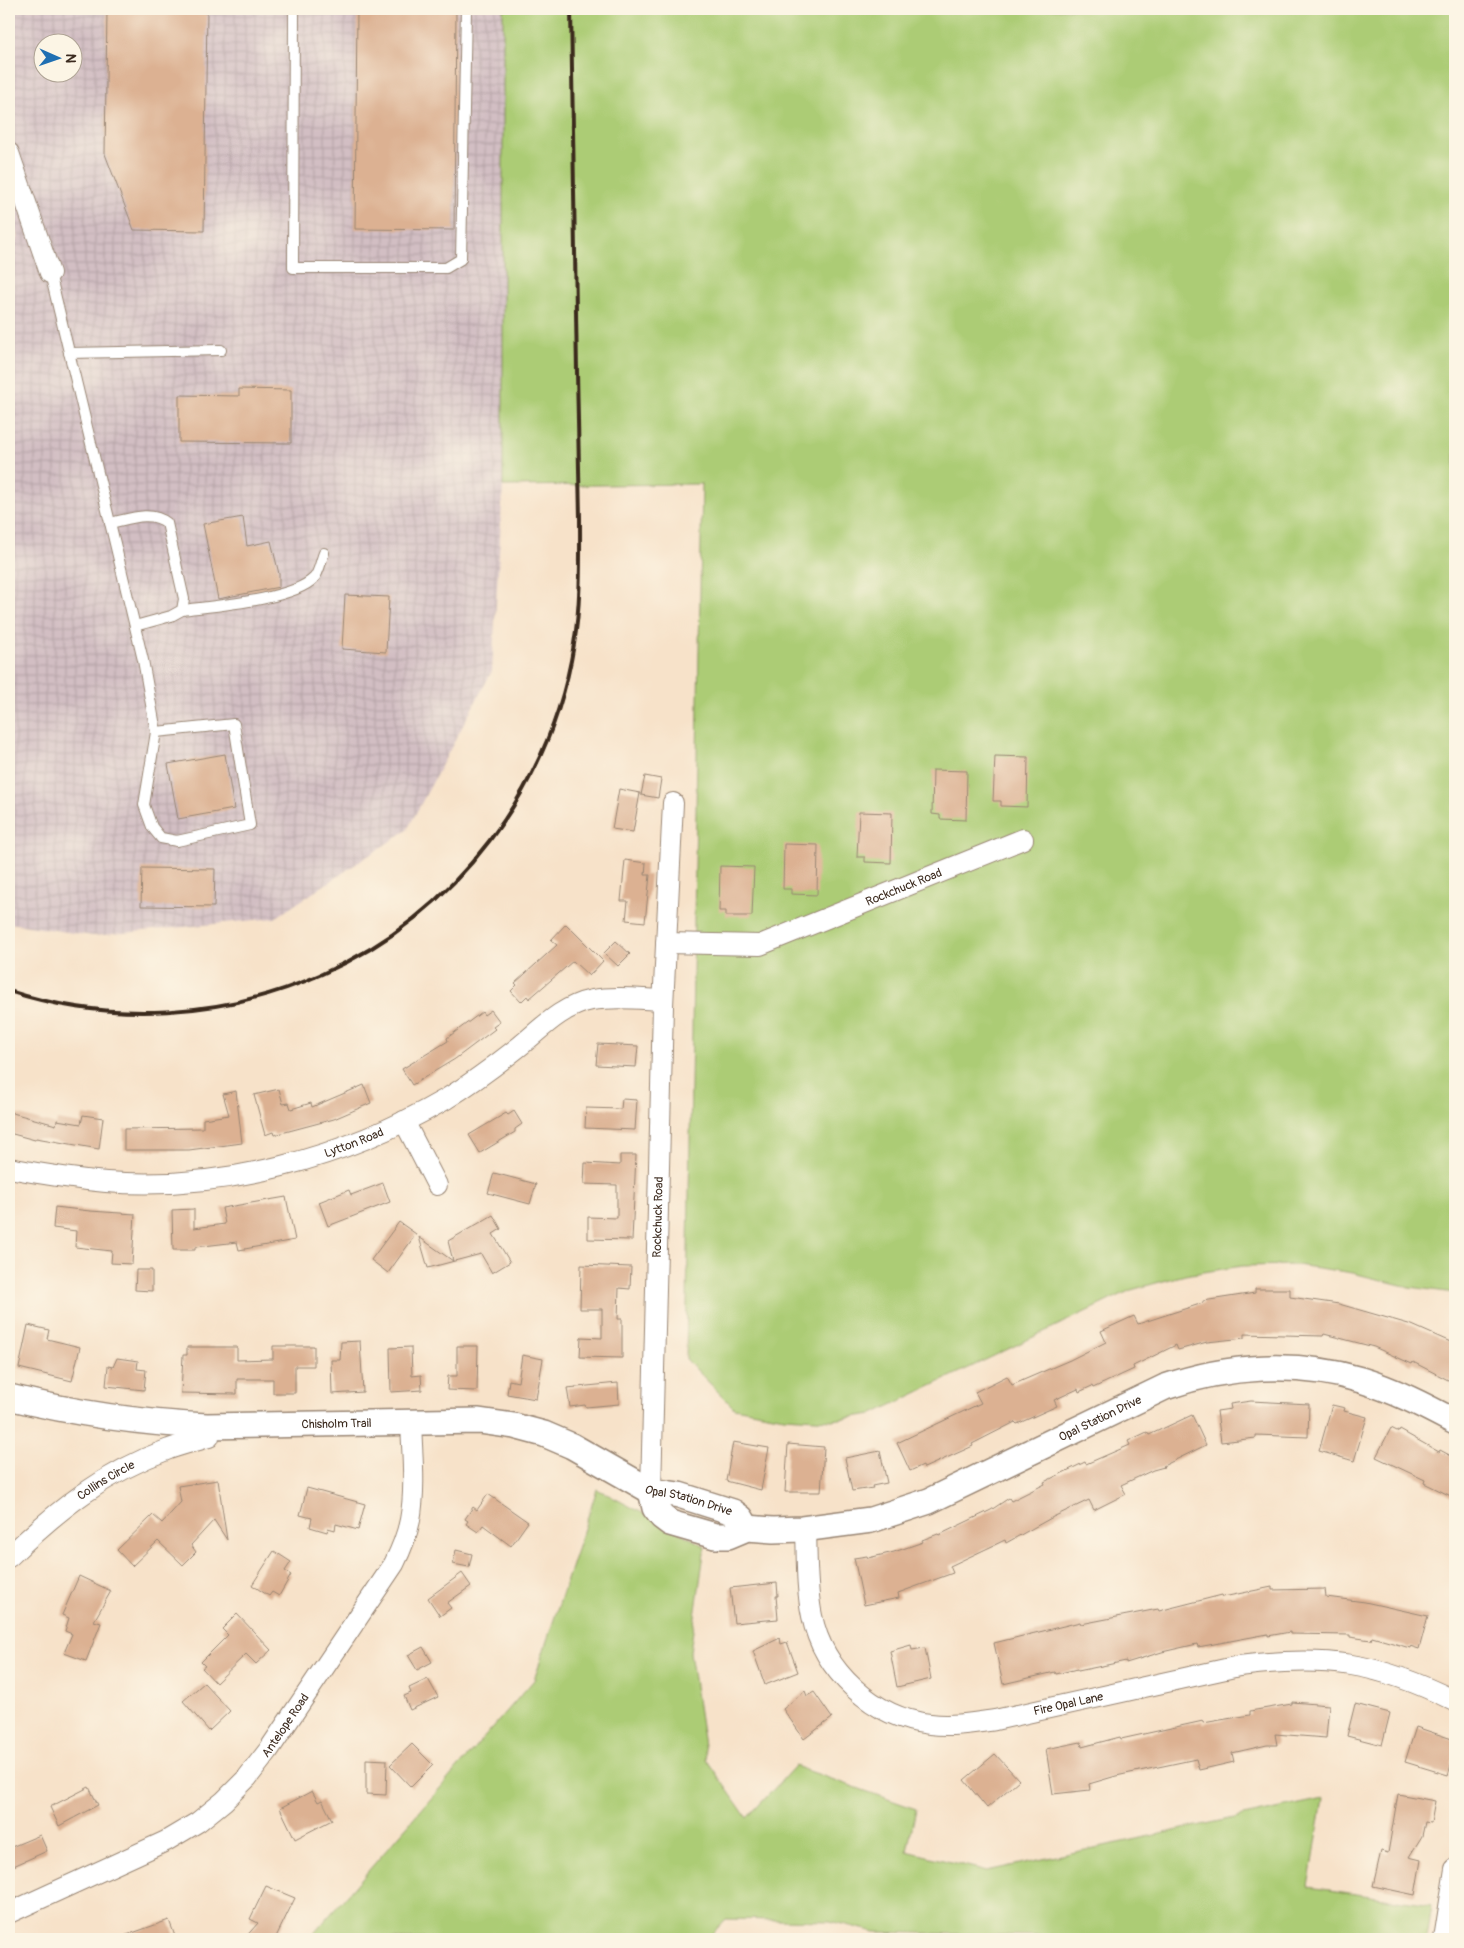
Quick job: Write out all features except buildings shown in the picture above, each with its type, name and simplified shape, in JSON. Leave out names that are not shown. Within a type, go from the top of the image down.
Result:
[{"type":"street","points":[[9,153],[50,272]]},
{"type":"street","name":"Rockchuck Road","points":[[652,1492],[663,1000],[673,802]]},
{"type":"street","name":"Rockchuck Road","points":[[666,943],[760,945],[1023,839]]},
{"type":"street","name":"Lytton Road","points":[[9,1168],[56,1177],[108,1182],[158,1183],[212,1179],[258,1171],[311,1158],[361,1140],[404,1121],[446,1098],[491,1069],[558,1014],[575,1004],[611,998],[663,1000]]},
{"type":"street","points":[[404,1121],[437,1185]]},
{"type":"street","name":"Opal Station Drive","points":[[652,1492],[679,1494],[733,1512],[741,1518],[747,1528],[772,1530],[806,1528],[872,1520],[929,1501],[1165,1387],[1194,1377],[1222,1371],[1288,1368],[1325,1372],[1360,1380],[1389,1390],[1455,1422]]},
{"type":"street","name":"Chisholm Trail","points":[[9,1397],[57,1409],[163,1424],[206,1426],[479,1421],[514,1426],[544,1434],[572,1446],[652,1492]]},
{"type":"street","name":"Antelope Road","points":[[9,1913],[166,1841],[198,1822],[247,1778],[394,1564],[404,1542],[410,1520],[413,1496],[411,1422]]},
{"type":"street","name":"Collins Circle","points":[[9,1557],[38,1528],[64,1506],[97,1483],[131,1465],[169,1449],[210,1437],[206,1426]]},
{"type":"street","name":"Fire Opal Lane","points":[[806,1528],[810,1607],[819,1640],[845,1679],[866,1698],[888,1712],[910,1720],[932,1725],[965,1724],[995,1720],[1239,1666],[1274,1662],[1311,1661],[1345,1663],[1405,1678],[1455,1701]]},
{"type":"street","points":[[1444,1939],[1455,1869]]},
{"type":"lane","points":[[294,9],[293,268],[415,269],[446,268],[461,259],[466,9]]},
{"type":"lane","points":[[50,272],[135,626],[156,732],[144,805],[152,827],[161,838],[177,841],[250,825],[234,724],[156,732]]},
{"type":"lane","points":[[69,353],[221,350]]},
{"type":"lane","points":[[110,523],[148,515],[160,517],[167,523],[184,599],[182,610]]},
{"type":"lane","points":[[135,626],[171,616],[182,610],[246,601],[294,590],[314,578],[324,553]]},
{"type":"shaded area","points":[[9,9],[503,9],[503,486],[492,671],[407,830],[275,918],[93,936],[9,923],[9,256],[18,236],[9,212]]},
{"type":"green space","points":[[503,9],[1455,9],[1455,1293],[1409,1287],[1353,1273],[1297,1265],[1242,1266],[1185,1275],[1131,1290],[873,1414],[832,1420],[784,1417],[734,1408],[686,1359],[702,484],[503,486]]},
{"type":"green space","points":[[597,1489],[705,1546],[690,1652],[706,1759],[747,1818],[795,1766],[916,1809],[907,1851],[987,1871],[1323,1799],[1309,1887],[1431,1905],[1426,1939],[1166,1939],[875,1932],[830,1921],[726,1919],[707,1939],[309,1939],[534,1680]]},
{"type":"railway","points":[[9,991],[48,1002],[127,1012],[207,1007],[246,1000],[285,989],[322,974],[370,949],[415,918],[455,881],[490,840],[519,796],[544,748],[562,697],[574,644],[579,597],[580,518],[571,9]]}]
